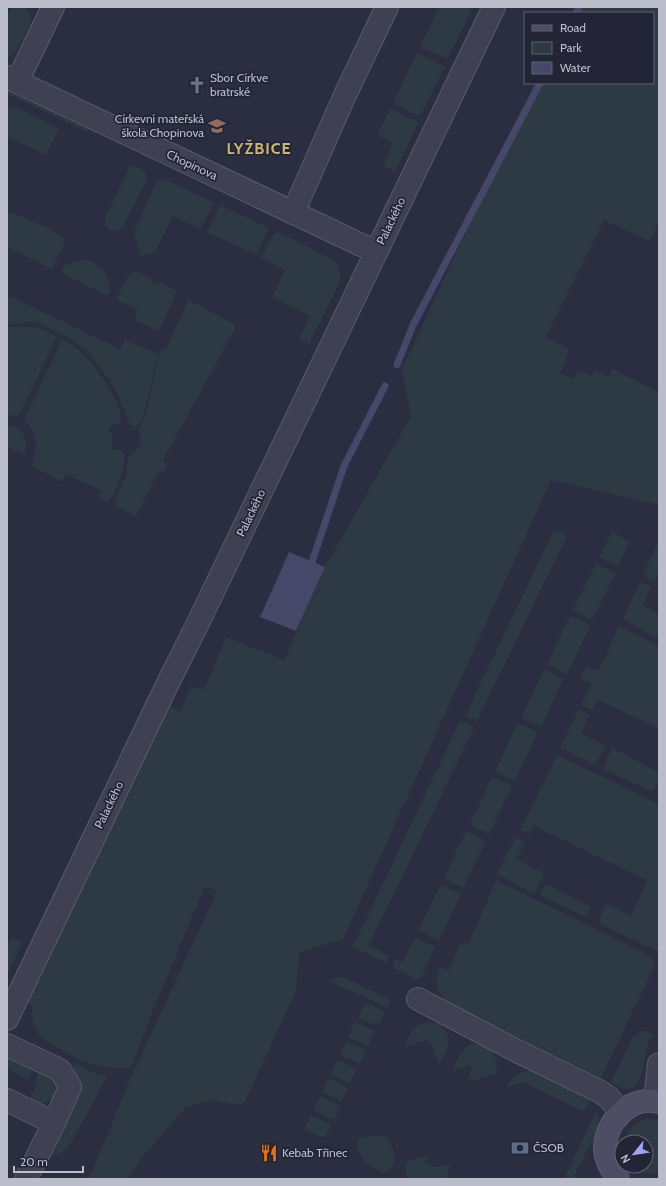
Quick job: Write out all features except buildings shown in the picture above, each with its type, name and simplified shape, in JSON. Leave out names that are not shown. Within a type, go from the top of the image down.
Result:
[{"type":"street","points":[[12,80],[53,7]]},
{"type":"street","points":[[293,213],[387,7]]},
{"type":"street","name":"Palackého","points":[[7,1019],[162,694],[197,625],[494,7]]},
{"type":"street","name":"Chopinova","points":[[12,80],[376,252]]},
{"type":"street","points":[[418,999],[599,1091],[608,1097],[621,1112]]},
{"type":"street","points":[[7,1044],[60,1070],[70,1087],[26,1179]]},
{"type":"street","points":[[618,1179],[610,1166],[605,1152],[606,1138],[611,1124],[621,1112],[642,1102],[657,1101],[659,1064]]},
{"type":"street","points":[[7,1100],[54,1123]]},
{"type":"green space","points":[[12,7],[26,7],[30,14],[31,23],[14,54],[7,56],[7,17]]},
{"type":"green space","points":[[439,7],[467,7],[470,8],[471,11],[449,56],[446,58],[420,47]]},
{"type":"green space","points":[[576,7],[659,7],[659,223],[649,241],[604,220],[546,337],[570,349],[560,373],[573,379],[578,370],[591,376],[595,370],[609,377],[613,369],[659,392],[659,505],[551,480],[343,939],[300,952],[295,993],[243,1106],[209,1100],[185,1108],[140,1160],[129,1179],[89,1179],[129,1082],[217,891],[205,886],[149,1020],[132,1066],[118,1068],[88,1063],[51,1044],[41,1037],[36,1030],[32,1018],[33,1005],[27,1003],[166,711],[171,707],[180,712],[191,686],[204,690],[226,637],[284,660],[325,567],[411,416],[402,369],[536,84],[654,84],[654,12],[574,12]]},
{"type":"green space","points":[[417,53],[445,67],[423,111],[418,115],[393,103]]},
{"type":"green space","points":[[31,74],[80,97],[76,99],[33,81]]},
{"type":"green space","points":[[7,85],[91,125],[88,132],[7,94]]},
{"type":"green space","points":[[96,105],[133,123],[120,126],[92,112]]},
{"type":"green space","points":[[14,106],[59,129],[46,155],[7,136],[7,113],[9,108]]},
{"type":"green space","points":[[390,109],[417,122],[417,126],[395,171],[383,166],[393,143],[377,135]]},
{"type":"green space","points":[[178,145],[338,219],[346,225],[348,230],[180,149]]},
{"type":"green space","points":[[130,166],[142,169],[147,176],[147,179],[123,226],[117,231],[111,230],[107,228],[105,224],[105,218]]},
{"type":"green space","points":[[162,178],[215,203],[200,229],[173,216],[154,253],[141,256],[134,232],[155,185]]},
{"type":"green space","points":[[220,205],[269,228],[256,255],[207,232]]},
{"type":"green space","points":[[7,211],[55,232],[65,240],[52,269],[7,247]]},
{"type":"green space","points":[[279,232],[335,261],[340,271],[340,281],[309,344],[299,340],[310,316],[272,297],[285,270],[261,258],[275,233]]},
{"type":"green space","points":[[85,259],[97,264],[105,273],[109,284],[108,296],[61,273],[64,266]]},
{"type":"green space","points":[[136,271],[151,278],[150,281],[158,285],[161,282],[177,291],[159,331],[134,320],[138,310],[116,300],[129,274]]},
{"type":"green space","points":[[10,296],[120,349],[125,340],[158,354],[143,417],[135,427],[129,423],[111,382],[93,358],[83,348],[73,340],[35,322],[7,324],[7,298],[9,299]]},
{"type":"green space","points":[[188,300],[233,323],[235,329],[163,460],[167,465],[166,468],[158,473],[136,516],[118,507],[115,503],[126,475],[129,456],[140,445],[138,431],[146,414],[159,354],[162,348],[166,349]]},
{"type":"green space","points":[[7,327],[36,327],[57,336],[18,417],[7,414]]},
{"type":"green space","points":[[62,340],[81,352],[95,368],[115,398],[119,409],[121,418],[119,426],[113,423],[108,431],[113,434],[113,444],[110,446],[114,451],[116,449],[122,451],[124,455],[124,462],[117,486],[107,502],[99,499],[102,491],[66,474],[62,482],[32,466],[36,442],[29,425],[24,420]]},
{"type":"green space","points":[[7,425],[18,428],[22,431],[26,439],[24,455],[7,447]]},
{"type":"green space","points":[[558,531],[567,536],[477,721],[465,716],[552,534]]},
{"type":"green space","points":[[612,532],[630,542],[618,566],[599,557]]},
{"type":"green space","points":[[657,544],[659,545],[659,572],[654,581],[643,575]]},
{"type":"green space","points":[[596,564],[616,573],[592,620],[573,610]]},
{"type":"green space","points":[[640,582],[651,587],[643,605],[659,614],[658,637],[623,619]]},
{"type":"green space","points":[[570,616],[591,625],[567,674],[547,664]]},
{"type":"green space","points":[[619,626],[659,646],[659,729],[597,699],[592,710],[581,705],[591,684],[580,679],[587,665],[599,671]]},
{"type":"green space","points":[[544,670],[563,679],[541,727],[521,718]]},
{"type":"green space","points":[[579,710],[589,715],[581,733],[606,746],[599,758],[593,764],[560,748]]},
{"type":"green space","points":[[463,721],[474,728],[369,945],[367,945],[390,956],[386,963],[353,947],[459,723]]},
{"type":"green space","points":[[518,723],[538,732],[515,781],[495,771]]},
{"type":"green space","points":[[612,748],[659,772],[659,779],[653,791],[603,768]]},
{"type":"green space","points":[[557,755],[659,804],[659,950],[654,950],[602,925],[599,920],[607,904],[630,915],[630,917],[648,879],[646,880],[534,826],[534,824],[529,834],[520,830]]},
{"type":"green space","points":[[492,777],[512,786],[489,834],[470,825]]},
{"type":"green space","points":[[466,831],[486,841],[463,888],[444,878]]},
{"type":"green space","points":[[516,837],[525,841],[516,861],[518,860],[544,873],[535,893],[497,874]]},
{"type":"green space","points":[[496,880],[646,954],[653,959],[654,964],[652,971],[601,1078],[454,1007],[440,994],[437,979],[441,966],[448,971],[460,944],[469,943]]},
{"type":"green space","points":[[545,884],[591,907],[586,917],[540,895]]},
{"type":"green space","points":[[441,885],[461,894],[439,941],[418,930]]},
{"type":"green space","points":[[12,938],[22,943],[7,975],[7,947]]},
{"type":"green space","points":[[415,938],[435,947],[422,977],[419,979],[415,979],[394,968],[393,966],[395,959],[404,963],[403,961]]},
{"type":"green space","points":[[341,976],[391,1000],[388,1008],[329,981]]},
{"type":"green space","points":[[365,1002],[381,1010],[384,1015],[378,1026],[358,1018]]},
{"type":"green space","points":[[355,1022],[375,1031],[368,1046],[348,1037]]},
{"type":"green space","points":[[428,1022],[439,1025],[447,1033],[449,1041],[448,1047],[439,1065],[431,1045],[425,1040],[404,1048],[412,1031],[418,1025]]},
{"type":"green space","points":[[648,1031],[653,1034],[646,1051],[642,1073],[637,1084],[633,1087],[628,1089],[621,1088],[611,1082],[633,1037],[639,1032]]},
{"type":"green space","points":[[346,1041],[366,1050],[360,1064],[340,1055]]},
{"type":"green space","points":[[471,1044],[478,1044],[492,1051],[496,1061],[496,1073],[474,1081],[467,1078],[471,1072],[471,1065],[453,1070],[462,1052]]},
{"type":"green space","points":[[7,1055],[34,1068],[28,1080],[7,1068]]},
{"type":"green space","points":[[337,1060],[357,1069],[350,1083],[330,1074]]},
{"type":"green space","points":[[75,1065],[107,1077],[71,1143],[66,1149],[58,1154],[46,1152],[79,1086],[78,1078],[73,1066]]},
{"type":"green space","points":[[534,1070],[590,1098],[584,1111],[523,1082],[507,1088],[506,1086],[518,1075]]},
{"type":"green space","points":[[39,1071],[49,1078],[54,1088],[51,1099],[44,1103],[35,1103],[29,1100],[37,1085],[34,1083]]},
{"type":"green space","points":[[328,1078],[348,1088],[342,1101],[322,1092]]},
{"type":"green space","points":[[320,1096],[341,1106],[334,1120],[313,1110]]},
{"type":"green space","points":[[597,1109],[599,1121],[596,1132],[573,1179],[564,1179]]},
{"type":"green space","points":[[311,1115],[331,1125],[325,1137],[304,1129]]},
{"type":"green space","points":[[647,1119],[659,1120],[659,1173],[654,1174],[654,1134],[628,1134],[632,1127]]},
{"type":"green space","points":[[378,1135],[387,1137],[396,1155],[391,1168],[383,1173],[363,1160],[358,1151],[357,1145],[358,1138]]},
{"type":"green space","points":[[428,1155],[425,1161],[434,1167],[451,1164],[445,1179],[408,1179],[405,1170],[408,1161]]},
{"type":"water","points":[[289,552],[325,567],[296,631],[260,617]]},
{"type":"waterway","points":[[576,12],[579,7]]},
{"type":"waterway","points":[[397,365],[413,325],[539,84]]},
{"type":"waterway","points":[[312,562],[344,466],[385,386]]},
{"type":"place","name":"Sbor Církve bratrské","points":[[197,85]]},
{"type":"place","name":"Církevní mateřská škola Chopinova","points":[[217,126]]},
{"type":"place","name":"ČSOB","points":[[520,1148]]},
{"type":"place","name":"Kebab Třinec","points":[[269,1153]]},
{"type":"district","name":"LYŽBICE","points":[[259,148]]}]
